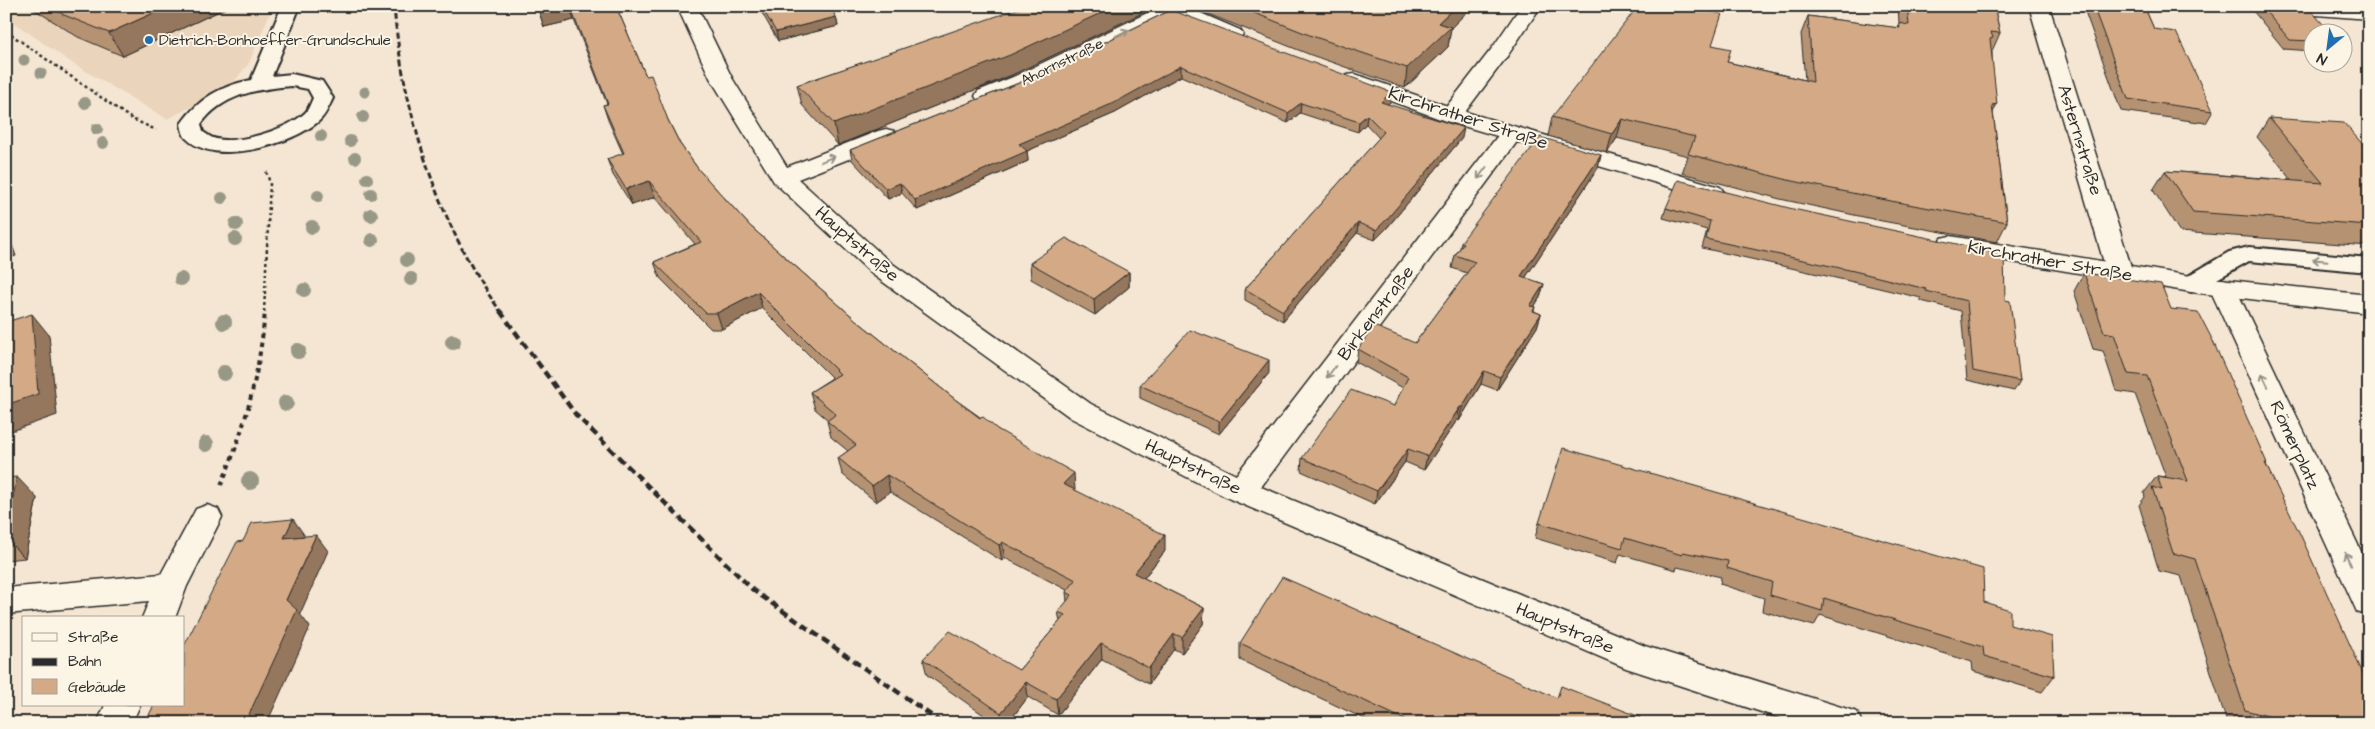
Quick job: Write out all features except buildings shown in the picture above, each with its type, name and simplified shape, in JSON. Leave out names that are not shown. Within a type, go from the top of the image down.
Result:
[{"type":"street","name":"Hauptstraße","points":[[687,6],[721,78],[782,177],[881,268],[1081,411],[1241,491],[1638,658],[1845,723]]},
{"type":"street","points":[[1451,115],[1501,51],[1530,6]]},
{"type":"street","name":"Asternstraße","points":[[2040,6],[2120,273]]},
{"type":"street","points":[[2276,6],[2369,13]]},
{"type":"street","points":[[1169,8],[1252,42]]},
{"type":"street","name":"Ahornstraße","points":[[966,104],[1021,82],[1169,8]]},
{"type":"street","name":"Kirchrather Straße","points":[[1333,72],[1451,115],[1511,134],[1735,198]]},
{"type":"street","points":[[782,177],[902,129]]},
{"type":"street","name":"Birkenstraße","points":[[1241,491],[1511,134]]},
{"type":"street","name":"Kirchrather Straße","points":[[1929,240],[2191,284],[2369,304]]},
{"type":"street","name":"Römerplatz","points":[[2222,287],[2369,603]]},
{"type":"street","points":[[159,616],[171,586],[207,517]]},
{"type":"street","points":[[6,601],[171,586]]},
{"type":"street","points":[[114,723],[122,706]]},
{"type":"lane","points":[[260,82],[292,6]]},
{"type":"lane","points":[[292,80],[315,85],[323,98],[314,114],[290,130],[257,142],[207,143],[194,135],[191,124],[199,112],[214,100],[236,89],[260,82],[292,80]]},
{"type":"lane","points":[[2191,284],[2237,257],[2249,254],[2369,265]]},
{"type":"path","points":[[6,31],[46,61],[149,128],[176,134],[194,135]]},
{"type":"path","points":[[207,517],[239,444],[257,376],[268,265],[270,184],[257,142]]},
{"type":"shaded area","name":"Dietrich-Bonhoeffer-Grundschule","points":[[6,6],[273,6],[249,63],[230,87],[167,119],[72,63],[6,17]]},
{"type":"railway","points":[[394,6],[405,85],[427,166],[459,243],[479,279],[501,312]]},
{"type":"railway","points":[[500,311],[576,415],[753,590],[942,723]]},
{"type":"place","name":"Dietrich-Bonhoeffer-Grundschule","points":[[149,40]]}]
